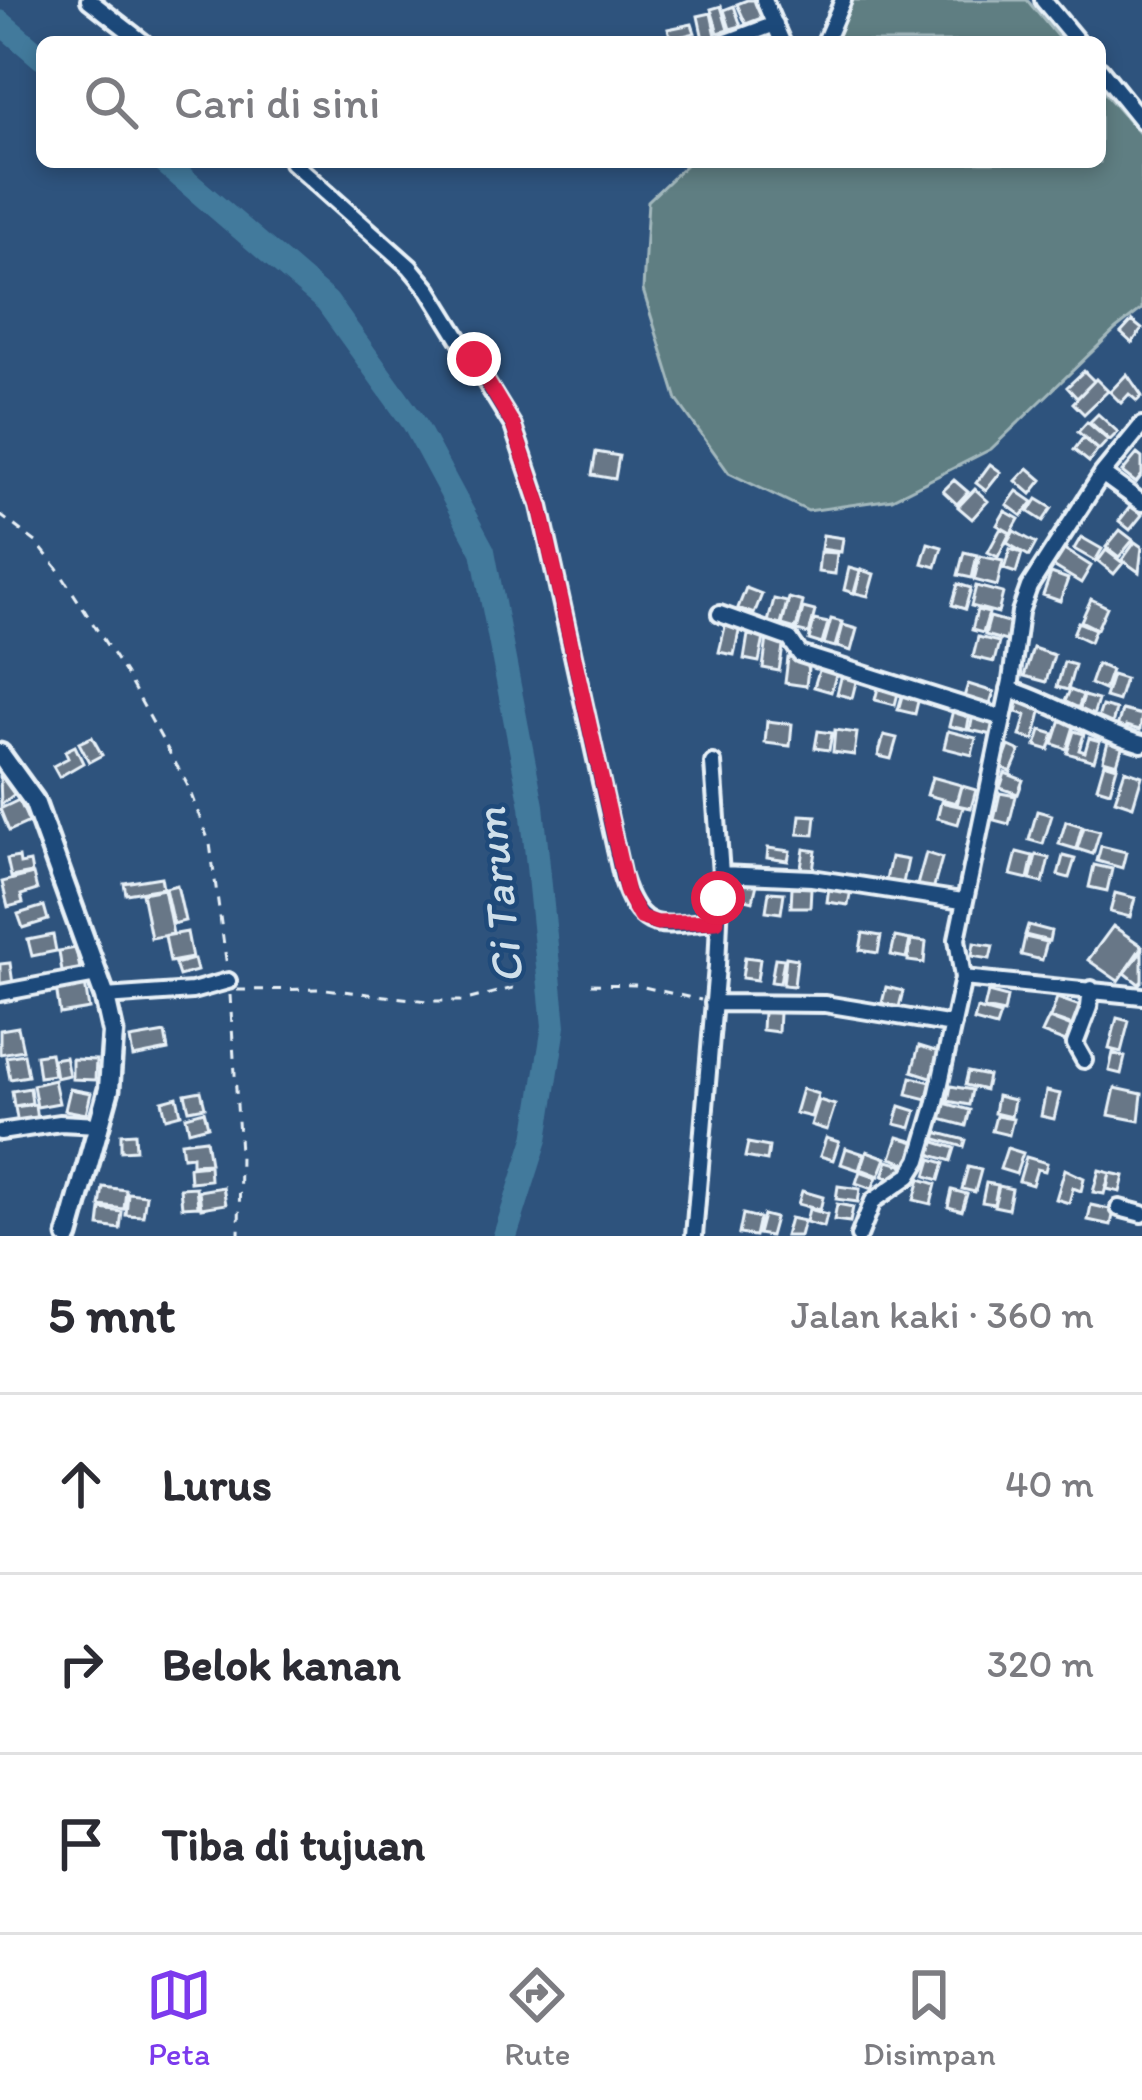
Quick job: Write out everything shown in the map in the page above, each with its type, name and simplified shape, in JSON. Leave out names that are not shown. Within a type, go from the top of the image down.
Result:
[{"type":"main road","points":[[0,754],[34,801],[113,1033],[114,1065],[68,1236]]},
{"type":"street","points":[[89,0],[135,36]]},
{"type":"street","points":[[764,0],[780,36]]},
{"type":"street","points":[[828,36],[843,0]]},
{"type":"street","points":[[1043,0],[1073,36]]},
{"type":"street","points":[[743,36],[775,24]]},
{"type":"street","points":[[1106,76],[1142,121]]},
{"type":"street","points":[[299,168],[410,267],[513,425],[540,506],[622,877],[635,911],[657,923],[717,921]]},
{"type":"street","points":[[859,1236],[874,1202],[909,1176],[919,1160],[963,978],[957,939],[962,901],[1010,689],[1020,612],[1029,587],[1102,474],[1142,425]]},
{"type":"street","points":[[1102,474],[1142,503]]},
{"type":"street","points":[[720,614],[790,639],[800,654],[1003,718]]},
{"type":"street","points":[[1010,689],[1101,732],[1142,744]]},
{"type":"street","points":[[694,1236],[721,874],[713,763]]},
{"type":"street","points":[[721,874],[812,878],[962,901]]},
{"type":"street","points":[[0,993],[96,975]]},
{"type":"street","points":[[963,978],[1142,996]]},
{"type":"street","points":[[104,997],[192,991],[228,981]]},
{"type":"street","points":[[1084,1060],[1075,1044],[1091,989]]},
{"type":"street","points":[[712,1003],[825,1004],[953,1025]]},
{"type":"street","points":[[0,1132],[60,1124],[99,1125]]},
{"type":"street","points":[[1119,1208],[1142,1214]]},
{"type":"path","points":[[0,515],[36,542],[57,568],[188,784],[210,844],[228,981]]},
{"type":"path","points":[[591,984],[635,985],[712,1003]]},
{"type":"path","points":[[239,1236],[240,1152],[229,990],[326,989],[462,1001],[521,986]]},
{"type":"green space","points":[[843,0],[1027,0],[1057,36],[820,36]]},
{"type":"green space","points":[[1106,95],[1142,136],[1142,309],[991,449],[892,499],[808,511],[729,473],[677,400],[643,290],[648,201],[683,168],[1106,168]]},
{"type":"building","points":[[757,0],[764,17],[746,24],[737,4]]},
{"type":"building","points":[[721,6],[728,30],[718,33],[711,9]]},
{"type":"building","points":[[734,6],[741,26],[730,29],[724,10]]},
{"type":"building","points":[[711,13],[716,36],[702,36],[698,16]]},
{"type":"building","points":[[692,24],[695,33],[670,36],[668,29]]},
{"type":"building","points":[[1132,321],[1142,329],[1132,343],[1121,333]]},
{"type":"building","points":[[1084,371],[1094,381],[1077,398],[1067,387]]},
{"type":"building","points":[[1127,374],[1142,396],[1137,401],[1129,394],[1121,403],[1110,392]]},
{"type":"building","points":[[1096,379],[1108,391],[1084,414],[1073,403]]},
{"type":"building","points":[[1098,414],[1118,432],[1110,440],[1090,422]]},
{"type":"building","points":[[1087,422],[1108,440],[1099,450],[1078,432]]},
{"type":"building","points":[[1083,438],[1098,450],[1089,462],[1074,450]]},
{"type":"building","points":[[596,452],[619,456],[615,479],[592,475]]},
{"type":"building","points":[[1137,454],[1142,458],[1142,475],[1136,483],[1122,472]]},
{"type":"building","points":[[990,464],[1001,472],[986,491],[976,483]]},
{"type":"building","points":[[1028,468],[1042,480],[1031,494],[1016,481]]},
{"type":"building","points":[[954,480],[968,492],[957,504],[943,491]]},
{"type":"building","points":[[975,489],[988,501],[972,519],[958,507]]},
{"type":"building","points":[[1017,491],[1033,502],[1022,516],[1007,505]]},
{"type":"building","points":[[1037,499],[1052,508],[1043,521],[1029,512]]},
{"type":"building","points":[[1133,503],[1142,515],[1130,530],[1119,521]]},
{"type":"building","points":[[1005,511],[1019,519],[1011,533],[997,525]]},
{"type":"building","points":[[1001,528],[1010,533],[998,557],[988,552]]},
{"type":"building","points":[[1120,530],[1133,540],[1119,557],[1106,547]]},
{"type":"building","points":[[1014,531],[1036,543],[1029,556],[1007,543]]},
{"type":"building","points":[[823,535],[843,538],[841,552],[821,549]]},
{"type":"building","points":[[1081,537],[1102,549],[1095,561],[1074,549]]},
{"type":"building","points":[[1135,542],[1142,547],[1139,572],[1122,560]]},
{"type":"building","points":[[928,543],[942,547],[936,567],[922,563]]},
{"type":"building","points":[[1061,547],[1091,566],[1081,583],[1050,564]]},
{"type":"building","points":[[1010,549],[1022,553],[1016,573],[1004,569]]},
{"type":"building","points":[[1106,550],[1123,563],[1114,574],[1098,561]]},
{"type":"building","points":[[820,552],[837,553],[835,574],[818,572]]},
{"type":"building","points":[[964,552],[977,555],[972,578],[958,575]]},
{"type":"building","points":[[980,556],[1003,561],[997,586],[974,580]]},
{"type":"building","points":[[849,568],[860,571],[854,593],[844,590]]},
{"type":"building","points":[[861,570],[874,574],[868,596],[855,593]]},
{"type":"building","points":[[1051,573],[1068,579],[1060,601],[1043,595]]},
{"type":"building","points":[[958,584],[971,588],[965,609],[952,605]]},
{"type":"building","points":[[976,586],[1003,593],[998,613],[971,606]]},
{"type":"building","points":[[746,588],[762,594],[754,614],[738,608]]},
{"type":"building","points":[[789,598],[803,602],[796,629],[782,625]]},
{"type":"building","points":[[774,599],[787,602],[781,625],[768,622]]},
{"type":"building","points":[[1091,599],[1107,607],[1097,629],[1081,621]]},
{"type":"building","points":[[803,608],[815,611],[809,634],[797,631]]},
{"type":"building","points":[[977,610],[989,613],[983,633],[972,630]]},
{"type":"building","points":[[990,617],[1011,623],[1006,641],[985,635]]},
{"type":"building","points":[[831,619],[842,622],[835,647],[824,644]]},
{"type":"building","points":[[814,620],[828,623],[822,644],[809,640]]},
{"type":"building","points":[[1078,622],[1095,629],[1090,642],[1073,634]]},
{"type":"building","points":[[726,623],[740,627],[734,655],[719,652]]},
{"type":"building","points":[[843,625],[857,629],[851,651],[837,647]]},
{"type":"building","points":[[748,635],[764,638],[759,662],[744,659]]},
{"type":"building","points":[[978,637],[999,642],[994,662],[973,657]]},
{"type":"building","points":[[767,638],[784,641],[779,671],[763,668]]},
{"type":"building","points":[[1033,648],[1054,655],[1046,682],[1024,676]]},
{"type":"building","points":[[788,658],[809,660],[806,686],[785,683]]},
{"type":"building","points":[[1064,662],[1075,665],[1068,690],[1057,687]]},
{"type":"building","points":[[821,664],[838,669],[831,692],[814,687]]},
{"type":"building","points":[[1097,664],[1111,670],[1104,690],[1090,684]]},
{"type":"building","points":[[842,674],[857,678],[852,698],[837,694]]},
{"type":"building","points":[[1112,675],[1125,679],[1118,701],[1105,697]]},
{"type":"building","points":[[879,684],[899,689],[895,705],[875,700]]},
{"type":"building","points":[[968,684],[994,692],[989,708],[963,700]]},
{"type":"building","points":[[904,689],[920,693],[915,714],[898,710]]},
{"type":"building","points":[[1070,690],[1083,695],[1077,711],[1063,706]]},
{"type":"building","points":[[1084,696],[1098,700],[1092,719],[1078,714]]},
{"type":"building","points":[[1019,698],[1043,704],[1034,740],[1020,736],[1026,715],[1016,712]]},
{"type":"building","points":[[1102,706],[1116,710],[1110,731],[1095,727]]},
{"type":"building","points":[[953,710],[970,713],[967,730],[949,726]]},
{"type":"building","points":[[1122,710],[1142,715],[1140,730],[1126,726],[1123,736],[1115,734]]},
{"type":"building","points":[[973,715],[995,720],[992,735],[970,730]]},
{"type":"building","points":[[1061,719],[1075,723],[1067,749],[1053,744]]},
{"type":"building","points":[[767,721],[792,724],[790,746],[765,743]]},
{"type":"building","points":[[835,730],[857,733],[854,755],[833,752]]},
{"type":"building","points":[[1041,730],[1054,734],[1049,750],[1036,746]]},
{"type":"building","points":[[818,731],[832,733],[829,750],[815,748]]},
{"type":"building","points":[[948,731],[976,738],[972,755],[944,748]]},
{"type":"building","points":[[1074,731],[1084,734],[1079,750],[1085,752],[1089,738],[1100,741],[1094,761],[1067,753]]},
{"type":"building","points":[[884,735],[897,738],[891,759],[878,756]]},
{"type":"building","points":[[92,737],[102,755],[89,762],[79,743]]},
{"type":"building","points":[[1109,738],[1124,742],[1117,764],[1103,760]]},
{"type":"building","points":[[75,746],[83,763],[59,777],[53,766],[68,758],[65,751]]},
{"type":"building","points":[[1009,746],[1020,751],[1011,772],[1001,767]]},
{"type":"building","points":[[1104,763],[1117,767],[1110,791],[1097,787]]},
{"type":"building","points":[[1125,770],[1142,776],[1133,806],[1115,800]]},
{"type":"building","points":[[1005,773],[1023,780],[1018,794],[1000,788]]},
{"type":"building","points":[[0,777],[16,793],[1,805]]},
{"type":"building","points":[[932,777],[961,785],[956,803],[927,795]]},
{"type":"building","points":[[962,786],[976,790],[971,808],[957,805]]},
{"type":"building","points":[[1000,793],[1016,796],[1009,824],[994,820]]},
{"type":"building","points":[[19,800],[29,822],[9,831],[0,809]]},
{"type":"building","points":[[941,802],[963,807],[958,824],[937,818]]},
{"type":"building","points":[[1037,811],[1052,815],[1043,844],[1029,840]]},
{"type":"building","points":[[800,815],[816,816],[814,835],[798,834]]},
{"type":"building","points":[[1066,821],[1082,826],[1076,849],[1059,844]]},
{"type":"building","points":[[1084,827],[1100,831],[1093,854],[1077,849]]},
{"type":"building","points":[[1101,846],[1126,852],[1122,868],[1097,861]]},
{"type":"building","points":[[768,848],[790,851],[788,861],[767,858]]},
{"type":"building","points":[[804,849],[816,851],[813,870],[801,868]]},
{"type":"building","points":[[1017,852],[1033,856],[1028,879],[1011,875]]},
{"type":"building","points":[[926,853],[942,858],[933,890],[917,885]]},
{"type":"building","points":[[1036,855],[1049,858],[1043,883],[1030,880]]},
{"type":"building","points":[[1063,856],[1075,859],[1069,878],[1058,875]]},
{"type":"building","points":[[19,857],[20,864],[30,862],[32,873],[11,877],[7,859]]},
{"type":"building","points":[[891,857],[908,860],[903,883],[886,880]]},
{"type":"building","points":[[1094,865],[1112,869],[1107,891],[1089,887]]},
{"type":"building","points":[[33,874],[37,890],[21,895],[23,903],[8,907],[2,882]]},
{"type":"building","points":[[161,877],[163,888],[126,894],[124,883]]},
{"type":"building","points":[[742,881],[757,884],[753,901],[738,897]]},
{"type":"building","points":[[177,885],[185,921],[173,924],[165,888]]},
{"type":"building","points":[[792,887],[811,888],[810,907],[791,907]]},
{"type":"building","points":[[829,887],[851,890],[848,905],[827,902]]},
{"type":"building","points":[[164,889],[173,934],[151,938],[142,893]]},
{"type":"building","points":[[769,892],[784,893],[781,913],[766,911]]},
{"type":"building","points":[[1115,893],[1135,898],[1130,917],[1110,912]]},
{"type":"building","points":[[44,906],[48,920],[23,928],[18,914]]},
{"type":"building","points":[[1028,925],[1051,931],[1049,941],[1025,935]]},
{"type":"building","points":[[1113,926],[1142,946],[1118,981],[1088,960]]},
{"type":"building","points":[[187,932],[192,958],[170,962],[165,936]]},
{"type":"building","points":[[863,933],[881,936],[878,953],[860,950]]},
{"type":"building","points":[[53,935],[56,951],[32,956],[28,940]]},
{"type":"building","points":[[895,937],[910,940],[906,958],[891,955]]},
{"type":"building","points":[[1025,937],[1047,942],[1042,960],[1021,955]]},
{"type":"building","points":[[911,940],[926,942],[924,963],[908,961]]},
{"type":"building","points":[[974,943],[993,946],[990,959],[972,956]]},
{"type":"building","points":[[76,948],[80,969],[62,972],[59,951]]},
{"type":"building","points":[[1142,951],[1142,981],[1139,984],[1125,973]]},
{"type":"building","points":[[745,957],[760,959],[757,980],[742,978]]},
{"type":"building","points":[[786,957],[797,959],[794,986],[783,985]]},
{"type":"building","points":[[775,958],[784,959],[780,983],[771,982]]},
{"type":"building","points":[[194,959],[197,971],[179,976],[175,964]]},
{"type":"building","points":[[10,963],[13,984],[0,986],[0,964]]},
{"type":"building","points":[[85,983],[89,1009],[60,1014],[56,987]]},
{"type":"building","points":[[886,987],[903,991],[899,1007],[882,1003]]},
{"type":"building","points":[[988,992],[1007,997],[1004,1013],[984,1009]]},
{"type":"building","points":[[1057,998],[1083,1007],[1076,1027],[1050,1018]]},
{"type":"building","points":[[977,1009],[1000,1015],[996,1027],[974,1021]]},
{"type":"building","points":[[763,1012],[779,1013],[778,1032],[762,1030]]},
{"type":"building","points":[[1049,1018],[1077,1029],[1071,1044],[1042,1033]]},
{"type":"building","points":[[1117,1018],[1129,1021],[1121,1052],[1109,1049]]},
{"type":"building","points":[[18,1027],[23,1050],[0,1054],[0,1030]]},
{"type":"building","points":[[165,1033],[168,1050],[133,1057],[130,1039]]},
{"type":"building","points":[[919,1046],[942,1053],[934,1078],[912,1071]]},
{"type":"building","points":[[50,1053],[54,1075],[39,1077],[36,1055]]},
{"type":"building","points":[[1113,1053],[1125,1057],[1121,1074],[1109,1071]]},
{"type":"building","points":[[24,1054],[28,1076],[10,1079],[6,1057]]},
{"type":"building","points":[[65,1057],[69,1075],[56,1078],[53,1059]]},
{"type":"building","points":[[72,1059],[96,1060],[95,1080],[72,1079]]},
{"type":"building","points":[[968,1072],[988,1076],[985,1090],[965,1085]]},
{"type":"building","points":[[911,1077],[931,1082],[927,1099],[907,1094]]},
{"type":"building","points":[[54,1080],[59,1103],[37,1107],[33,1085]]},
{"type":"building","points":[[951,1086],[972,1090],[969,1105],[948,1101]]},
{"type":"building","points":[[30,1088],[32,1103],[14,1106],[12,1091]]},
{"type":"building","points":[[1115,1088],[1142,1094],[1139,1121],[1109,1115]]},
{"type":"building","points":[[70,1089],[91,1093],[86,1114],[65,1110]]},
{"type":"building","points":[[802,1089],[818,1094],[811,1117],[795,1113]]},
{"type":"building","points":[[201,1091],[205,1107],[189,1110],[185,1094]]},
{"type":"building","points":[[1046,1091],[1060,1094],[1054,1119],[1041,1116]]},
{"type":"building","points":[[997,1096],[1014,1100],[1011,1117],[994,1113]]},
{"type":"building","points":[[177,1097],[181,1114],[166,1118],[162,1101]]},
{"type":"building","points":[[819,1100],[835,1105],[827,1130],[811,1125]]},
{"type":"building","points":[[944,1103],[970,1110],[966,1126],[940,1119]]},
{"type":"building","points":[[35,1104],[37,1121],[18,1124],[15,1107]]},
{"type":"building","points":[[900,1106],[916,1111],[911,1128],[895,1124]]},
{"type":"building","points":[[204,1111],[208,1126],[189,1131],[186,1116]]},
{"type":"building","points":[[996,1116],[1013,1119],[1009,1135],[992,1131]]},
{"type":"building","points":[[935,1132],[966,1140],[964,1147],[933,1138]]},
{"type":"building","points":[[135,1133],[136,1150],[121,1151],[121,1134]]},
{"type":"building","points":[[898,1137],[915,1142],[908,1164],[891,1158]]},
{"type":"building","points":[[826,1138],[839,1142],[833,1160],[820,1156]]},
{"type":"building","points":[[206,1139],[210,1163],[192,1164],[192,1156],[183,1157],[181,1142]]},
{"type":"building","points":[[932,1141],[955,1148],[951,1161],[928,1154]]},
{"type":"building","points":[[748,1143],[769,1147],[767,1161],[745,1157]]},
{"type":"building","points":[[846,1148],[864,1154],[859,1170],[841,1164]]},
{"type":"building","points":[[1007,1148],[1023,1153],[1016,1174],[1000,1169]]},
{"type":"building","points":[[867,1151],[886,1158],[879,1176],[861,1169]]},
{"type":"building","points":[[1026,1157],[1047,1163],[1045,1171],[1037,1169],[1032,1185],[1019,1181]]},
{"type":"building","points":[[931,1159],[944,1163],[939,1180],[926,1176]]},
{"type":"building","points":[[888,1161],[905,1166],[900,1181],[883,1176]]},
{"type":"building","points":[[209,1165],[210,1180],[190,1182],[189,1167]]},
{"type":"building","points":[[968,1167],[981,1170],[975,1192],[962,1189]]},
{"type":"building","points":[[1065,1169],[1084,1178],[1081,1191],[1073,1188],[1069,1203],[1056,1199]]},
{"type":"building","points":[[1099,1170],[1110,1173],[1104,1194],[1093,1192]]},
{"type":"building","points":[[860,1171],[877,1177],[872,1189],[856,1183]]},
{"type":"building","points":[[1110,1173],[1124,1176],[1120,1192],[1107,1189]]},
{"type":"building","points":[[920,1179],[936,1184],[931,1204],[914,1200]]},
{"type":"building","points":[[986,1183],[998,1185],[994,1204],[982,1202]]},
{"type":"building","points":[[838,1186],[860,1189],[858,1202],[836,1199]]},
{"type":"building","points":[[999,1186],[1012,1189],[1008,1209],[994,1206]]},
{"type":"building","points":[[103,1187],[126,1190],[124,1209],[100,1206]]},
{"type":"building","points":[[196,1187],[198,1206],[182,1207],[180,1188]]},
{"type":"building","points":[[223,1187],[226,1204],[201,1208],[199,1191]]},
{"type":"building","points":[[952,1190],[967,1194],[962,1211],[948,1207]]},
{"type":"building","points":[[802,1191],[823,1197],[820,1210],[798,1204]]},
{"type":"building","points":[[128,1193],[146,1195],[143,1216],[126,1215]]},
{"type":"building","points":[[837,1204],[853,1207],[850,1222],[834,1220]]},
{"type":"building","points":[[1091,1205],[1114,1210],[1111,1225],[1088,1220]]},
{"type":"building","points":[[101,1209],[122,1212],[120,1229],[99,1226]]},
{"type":"building","points":[[809,1209],[827,1214],[824,1227],[806,1222]]},
{"type":"building","points":[[743,1214],[759,1218],[755,1236],[739,1234]]},
{"type":"building","points":[[763,1215],[775,1218],[770,1236],[758,1234]]},
{"type":"building","points":[[790,1218],[804,1221],[800,1236],[785,1236]]},
{"type":"waterway","name":"Ci Tarum","points":[[0,22],[36,53]]},
{"type":"waterway","name":"Ci Tarum","points":[[171,168],[327,302],[414,423],[483,551],[532,806],[554,1026],[536,1139],[505,1236]]},
{"type":"route","points":[[474,359],[513,425],[540,506],[622,877],[635,911],[657,923],[717,921],[718,898]]}]
